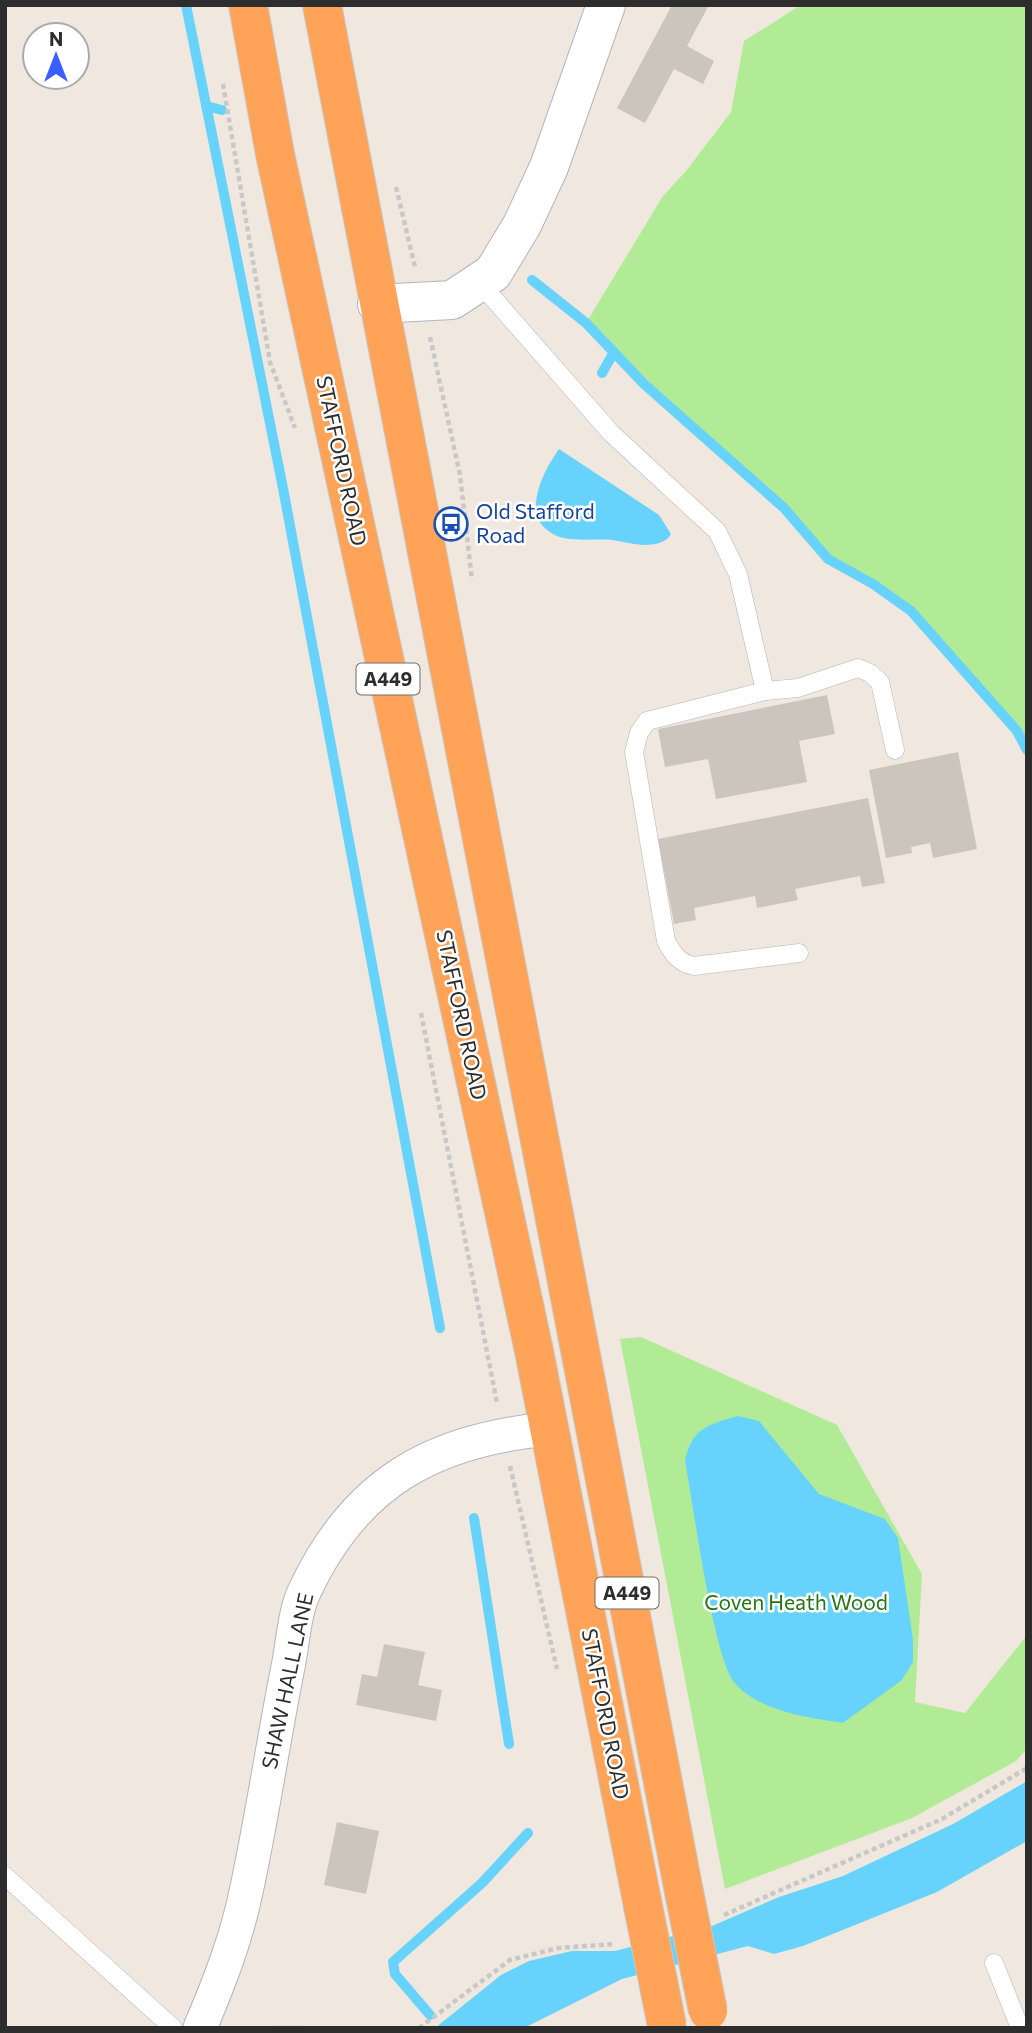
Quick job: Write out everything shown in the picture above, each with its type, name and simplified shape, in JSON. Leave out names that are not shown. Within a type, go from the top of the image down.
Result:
[{"type":"highway","name":"STAFFORD ROAD","points":[[248,5],[275,154],[534,1351],[667,2027]]},
{"type":"highway","name":"STAFFORD ROAD","points":[[322,5],[377,304],[710,2020]]},
{"type":"street","points":[[377,304],[452,300],[493,273],[527,213],[548,167],[606,5]]},
{"type":"street","name":"SHAW HALL LANE","points":[[200,2028],[231,1953],[246,1892],[304,1592],[337,1534],[381,1486],[435,1454],[503,1433],[548,1429]]},
{"type":"lane","points":[[479,282],[611,433],[682,495],[717,531],[738,574],[765,691]]},
{"type":"lane","points":[[799,953],[694,966],[683,964],[673,953],[666,941],[634,752],[639,733],[647,721],[765,691],[798,688],[858,668],[870,673],[882,689],[895,750]]},
{"type":"lane","points":[[5,1877],[173,2028]]},
{"type":"lane","points":[[994,1963],[1020,2028]]},
{"type":"path","points":[[221,74],[270,362]]},
{"type":"path","points":[[432,346],[460,475],[473,593]]},
{"type":"path","points":[[503,1433],[553,1655]]},
{"type":"path","points":[[273,2028],[308,2028]]},
{"type":"green space","points":[[801,5],[1027,5],[1027,750],[1017,731],[911,611],[873,584],[828,559],[784,508],[644,384],[586,323],[663,196],[686,171],[731,112],[744,41]]},
{"type":"green space","name":"Coven Heath Wood","points":[[641,1337],[837,1425],[922,1574],[915,1702],[965,1713],[1027,1635],[1027,1749],[1016,1761],[912,1818],[725,1889],[620,1339]]},
{"type":"water","points":[[559,449],[659,515],[671,534],[669,537],[665,541],[647,545],[612,540],[574,539],[559,537],[543,526],[537,516],[538,493],[547,469]]},
{"type":"water","points":[[738,1416],[759,1421],[819,1494],[885,1519],[898,1538],[913,1639],[913,1662],[902,1680],[843,1723],[784,1711],[756,1700],[734,1682],[726,1666],[711,1611],[685,1461],[697,1434],[710,1425]]},
{"type":"water","points":[[1027,1781],[1027,1841],[937,1892],[803,1946],[774,1954],[748,1946],[622,1979],[524,2028],[435,2028],[501,1975],[529,1961],[572,1951],[615,1951],[712,1926],[779,1897],[843,1876],[953,1824]]},
{"type":"building","points":[[672,5],[709,5],[687,46],[714,61],[703,84],[674,69],[645,123],[617,108]]},
{"type":"building","points":[[827,695],[835,734],[799,741],[807,782],[716,799],[708,759],[665,767],[658,729]]},
{"type":"building","points":[[958,752],[977,849],[933,858],[930,843],[911,847],[912,853],[886,858],[869,770]]},
{"type":"building","points":[[868,798],[885,883],[862,887],[860,876],[795,889],[798,900],[757,908],[755,896],[694,908],[696,920],[674,924],[658,839]]},
{"type":"building","points":[[384,1644],[425,1652],[418,1685],[442,1690],[436,1721],[356,1705],[362,1674],[377,1677]]},
{"type":"building","points":[[337,1822],[379,1831],[366,1894],[324,1885]]},
{"type":"waterway","points":[[186,5],[282,483],[440,1328]]},
{"type":"waterway","points":[[206,106],[222,110]]},
{"type":"waterway","points":[[532,280],[586,323],[644,384],[784,508],[828,559],[873,584],[911,611],[1017,731],[1027,750]]},
{"type":"waterway","points":[[602,373],[614,352]]},
{"type":"waterway","points":[[474,1518],[509,1744]]},
{"type":"waterway","points":[[430,2015],[395,1974],[393,1962],[482,1883],[528,1833]]},
{"type":"place","name":"Old Stafford Road","points":[[451,524]]}]
